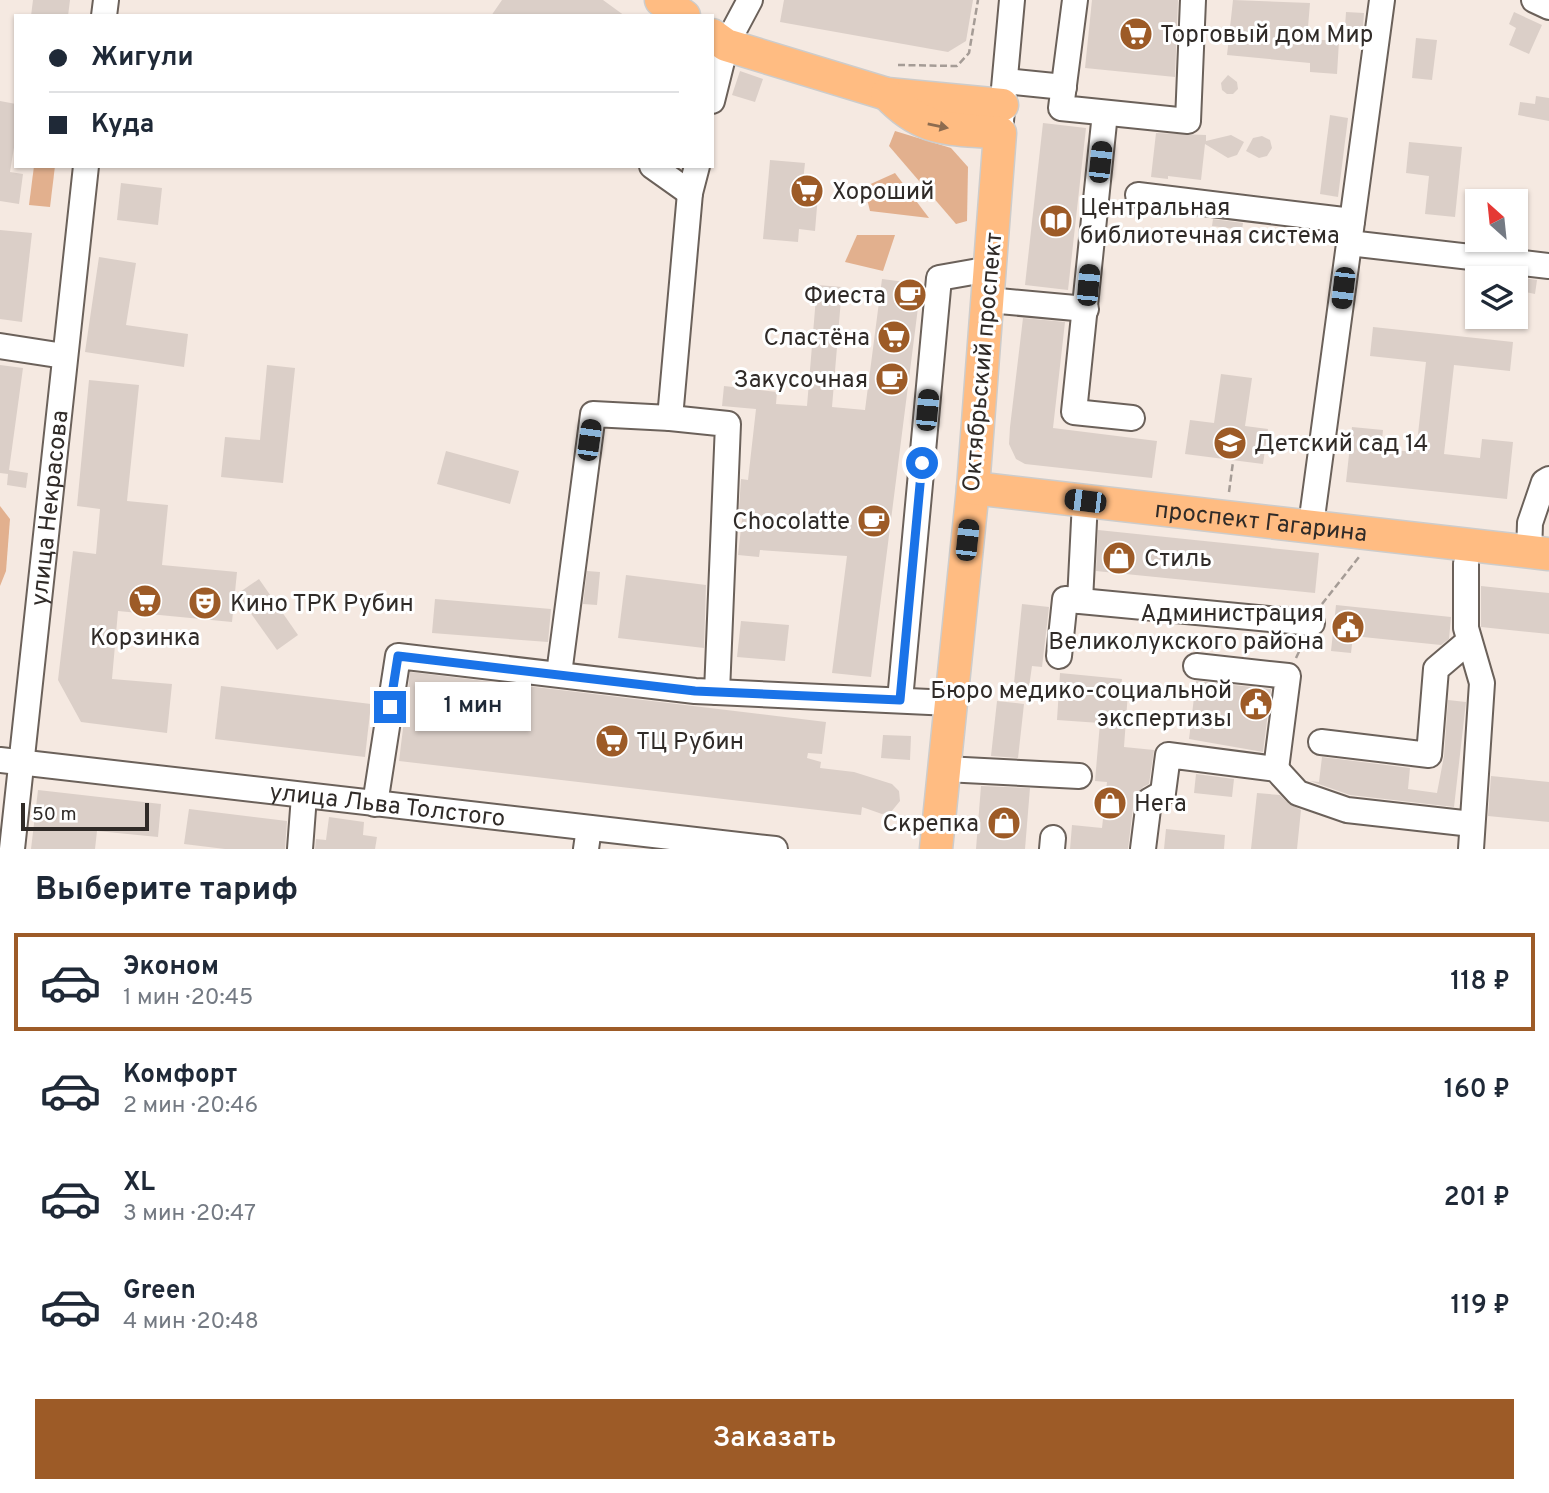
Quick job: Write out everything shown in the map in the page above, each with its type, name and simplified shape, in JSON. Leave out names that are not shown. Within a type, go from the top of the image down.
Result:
[{"type":"main road","points":[[661,0],[681,14]]},
{"type":"main road","points":[[719,40],[887,94],[904,113],[932,127],[1002,106]]},
{"type":"main road","name":"Октябрьский проспект","points":[[936,849],[973,488],[1002,106]]},
{"type":"main road","name":"проспект Гагарина","points":[[973,488],[1311,525],[1539,554]]},
{"type":"street","points":[[714,84],[719,40],[750,0]]},
{"type":"street","name":"Октябрьский проспект","points":[[1002,106],[1012,0]]},
{"type":"street","points":[[1074,0],[1061,108],[1196,123],[1193,0]]},
{"type":"street","points":[[1311,525],[1330,356],[1382,0]]},
{"type":"street","points":[[1534,0],[1549,8]]},
{"type":"street","points":[[1002,106],[1064,87]]},
{"type":"street","points":[[1105,113],[1074,412],[1132,418]]},
{"type":"street","name":"улица Некрасова","points":[[12,849],[11,761],[86,168]]},
{"type":"street","points":[[655,168],[690,193]]},
{"type":"street","points":[[670,418],[690,193],[696,168]]},
{"type":"street","points":[[1138,195],[1549,266]]},
{"type":"street","points":[[900,700],[939,278],[989,285],[1086,309]]},
{"type":"street","points":[[0,346],[64,356]]},
{"type":"street","points":[[559,674],[593,414],[728,424],[717,692]]},
{"type":"street","points":[[1539,554],[1530,523],[1544,482],[1549,480]]},
{"type":"street","points":[[1080,601],[1085,501]]},
{"type":"street","points":[[1466,564],[1465,628],[1482,683],[1488,723],[1472,824],[1471,849]]},
{"type":"street","points":[[1059,656],[1065,599],[1312,623]]},
{"type":"street","points":[[1321,742],[1429,755],[1436,669],[1469,641]]},
{"type":"street","points":[[375,804],[398,656],[717,692],[951,703]]},
{"type":"street","points":[[1196,666],[1287,676],[1276,769]]},
{"type":"street","points":[[1143,849],[1149,801],[1163,793],[1168,755],[1276,769],[1298,793],[1347,810],[1472,824]]},
{"type":"street","name":"улица Льва Толстого","points":[[11,761],[375,804],[587,838],[775,849]]},
{"type":"street","points":[[945,769],[1079,776]]},
{"type":"street","points":[[300,849],[304,796]]},
{"type":"path","points":[[898,65],[957,66],[969,53],[978,0]]},
{"type":"path","points":[[1228,499],[1233,462]]},
{"type":"shaded area","points":[[895,131],[951,148],[968,167],[967,221],[956,224],[889,146]]},
{"type":"shaded area","points":[[34,168],[55,168],[50,207],[29,205]]},
{"type":"shaded area","points":[[895,173],[929,218],[870,211],[864,187]]},
{"type":"shaded area","points":[[857,235],[895,235],[883,271],[845,262]]},
{"type":"shaded area","points":[[0,506],[10,519],[6,571],[0,586]]},
{"type":"building","points":[[33,0],[70,0],[68,14],[31,14]]},
{"type":"building","points":[[502,0],[603,0],[622,14],[492,14]]},
{"type":"building","points":[[784,0],[973,0],[966,41],[948,52],[780,22]]},
{"type":"building","name":"Торговый дом Мир","points":[[1092,0],[1178,0],[1175,77],[1085,68]]},
{"type":"building","points":[[1233,0],[1310,3],[1307,39],[1339,41],[1337,74],[1310,72],[1310,63],[1227,55]]},
{"type":"building","points":[[1346,12],[1364,13],[1363,28],[1345,27]]},
{"type":"building","points":[[1514,12],[1542,25],[1529,54],[1509,45],[1516,28],[1509,24]]},
{"type":"building","points":[[1416,38],[1437,40],[1432,80],[1412,78]]},
{"type":"building","points":[[740,71],[763,79],[755,102],[732,95]]},
{"type":"building","points":[[1228,75],[1237,82],[1238,89],[1233,94],[1222,90],[1221,83]]},
{"type":"building","points":[[1536,96],[1549,98],[1549,121],[1518,115],[1520,102],[1535,104]]},
{"type":"building","points":[[0,101],[14,104],[14,147],[10,172],[23,174],[19,204],[0,201]]},
{"type":"building","points":[[1330,115],[1348,118],[1338,197],[1320,194]]},
{"type":"building","points":[[1043,123],[1086,128],[1068,290],[1025,285]]},
{"type":"building","points":[[1156,133],[1206,135],[1206,141],[1231,135],[1244,142],[1237,155],[1228,158],[1205,144],[1201,180],[1168,176],[1168,179],[1151,177]]},
{"type":"building","points":[[1262,136],[1270,140],[1272,148],[1267,156],[1259,158],[1246,151],[1253,138]]},
{"type":"building","points":[[1409,142],[1462,147],[1455,217],[1425,214],[1429,176],[1406,173]]},
{"type":"building","points":[[770,160],[805,163],[803,181],[819,182],[815,231],[799,229],[798,242],[763,239]]},
{"type":"building","points":[[121,183],[162,188],[158,225],[117,220]]},
{"type":"building","points":[[1213,219],[1243,223],[1242,230],[1212,226]]},
{"type":"building","points":[[0,230],[32,233],[22,322],[0,319]]},
{"type":"building","points":[[99,257],[136,263],[126,325],[188,334],[184,367],[85,352]]},
{"type":"building","points":[[882,279],[921,284],[871,677],[832,673],[847,556],[760,550],[759,557],[738,555],[743,510],[739,509],[741,479],[748,480],[756,409],[722,406],[724,386],[777,392],[776,404],[807,406],[817,285],[842,287],[832,407],[865,410]]},
{"type":"building","points":[[1528,279],[1537,280],[1535,294],[1528,293]]},
{"type":"building","points":[[1023,318],[1065,322],[1053,428],[1157,441],[1152,478],[1025,464],[1016,459],[1009,444]]},
{"type":"building","points":[[1373,327],[1513,342],[1510,371],[1454,365],[1444,454],[1480,458],[1482,439],[1513,442],[1507,499],[1346,482],[1352,427],[1383,430],[1381,449],[1416,452],[1426,362],[1370,356]]},
{"type":"building","points":[[0,365],[23,368],[9,470],[28,473],[26,488],[7,485],[8,474],[0,473]]},
{"type":"building","points":[[267,365],[295,368],[283,483],[221,477],[225,437],[260,440]]},
{"type":"building","points":[[1221,374],[1252,378],[1245,426],[1268,429],[1263,464],[1185,454],[1190,420],[1214,423]]},
{"type":"building","points":[[89,380],[139,385],[127,501],[168,505],[162,565],[237,572],[232,622],[118,611],[112,679],[172,684],[167,733],[81,722],[58,680],[73,551],[96,554],[100,509],[77,506]]},
{"type":"building","points":[[446,451],[519,471],[510,504],[437,484]]},
{"type":"building","points":[[1098,530],[1319,553],[1315,593],[1096,571]]},
{"type":"building","points":[[587,571],[600,572],[597,605],[583,604]]},
{"type":"building","points":[[626,575],[706,585],[704,648],[618,638]]},
{"type":"building","points":[[259,579],[298,635],[277,650],[237,594]]},
{"type":"building","points":[[1481,586],[1549,593],[1549,634],[1481,627]]},
{"type":"building","points":[[435,599],[551,609],[548,642],[432,633]]},
{"type":"building","points":[[1022,604],[1049,607],[1042,667],[1032,666],[1028,694],[1013,693]]},
{"type":"building","points":[[1336,605],[1451,617],[1449,639],[1441,645],[1353,636],[1351,653],[1331,651]]},
{"type":"building","points":[[741,621],[789,625],[785,661],[737,657]]},
{"type":"building","name":"ТЦ Рубин","points":[[410,672],[826,722],[822,754],[808,753],[807,758],[821,762],[820,768],[854,772],[892,784],[899,791],[900,801],[891,812],[882,814],[862,807],[861,815],[399,761]]},
{"type":"building","points":[[1060,673],[1122,679],[1120,692],[1128,692],[1124,747],[1154,750],[1149,784],[1143,787],[1134,799],[1128,849],[1070,849],[1072,825],[1102,828],[1107,782],[1095,781],[1100,723],[1057,720]]},
{"type":"building","points":[[1196,681],[1271,689],[1263,752],[1189,739]]},
{"type":"building","points":[[221,686],[371,704],[365,757],[215,739]]},
{"type":"building","points":[[1448,700],[1466,702],[1454,807],[1350,795],[1310,781],[1319,782],[1322,757],[1410,768],[1408,789],[1437,793],[1444,756]]},
{"type":"building","points":[[997,701],[1024,704],[1018,758],[991,756]]},
{"type":"building","points":[[883,735],[911,736],[910,760],[881,758]]},
{"type":"building","points":[[1196,774],[1234,779],[1232,797],[1194,793]]},
{"type":"building","points":[[1491,776],[1549,782],[1549,822],[1488,816]]},
{"type":"building","points":[[981,786],[1030,788],[1025,849],[976,849]]},
{"type":"building","points":[[38,790],[161,804],[158,837],[97,831],[95,849],[31,849]]},
{"type":"building","points":[[1257,793],[1280,795],[1301,810],[1297,849],[1251,849]]},
{"type":"building","points":[[189,809],[287,821],[285,849],[225,849],[184,844]]},
{"type":"building","points":[[329,817],[364,822],[363,835],[377,837],[375,849],[315,849],[316,839],[326,840]]},
{"type":"building","points":[[1166,829],[1225,835],[1224,849],[1164,849]]},
{"type":"place","name":"Торговый дом Мир","points":[[1136,34]]},
{"type":"place","name":"Хороший","points":[[807,191]]},
{"type":"place","name":"Центральная библиотечная система","points":[[1056,221]]},
{"type":"place","name":"Фиеста","points":[[910,295]]},
{"type":"place","name":"Сластёна","points":[[894,337]]},
{"type":"place","name":"Закусочная","points":[[892,379]]},
{"type":"place","name":"Детский сад 14","points":[[1230,443]]},
{"type":"place","name":"Chocolatte","points":[[874,521]]},
{"type":"place","name":"Стиль","points":[[1119,558]]},
{"type":"place","name":"Корзинка","points":[[145,601]]},
{"type":"place","name":"Кино ТРК Рубин","points":[[205,603]]},
{"type":"place","name":"Администрация Великолукского района","points":[[1348,627]]},
{"type":"place","name":"Бюро медико-социальной экспертизы","points":[[1256,704]]},
{"type":"place","name":"ТЦ Рубин","points":[[612,741]]},
{"type":"place","name":"Нега","points":[[1110,803]]},
{"type":"place","name":"Скрепка","points":[[1004,823]]},
{"type":"route","points":[[390,707],[398,656],[695,691],[900,700],[922,463]]}]
